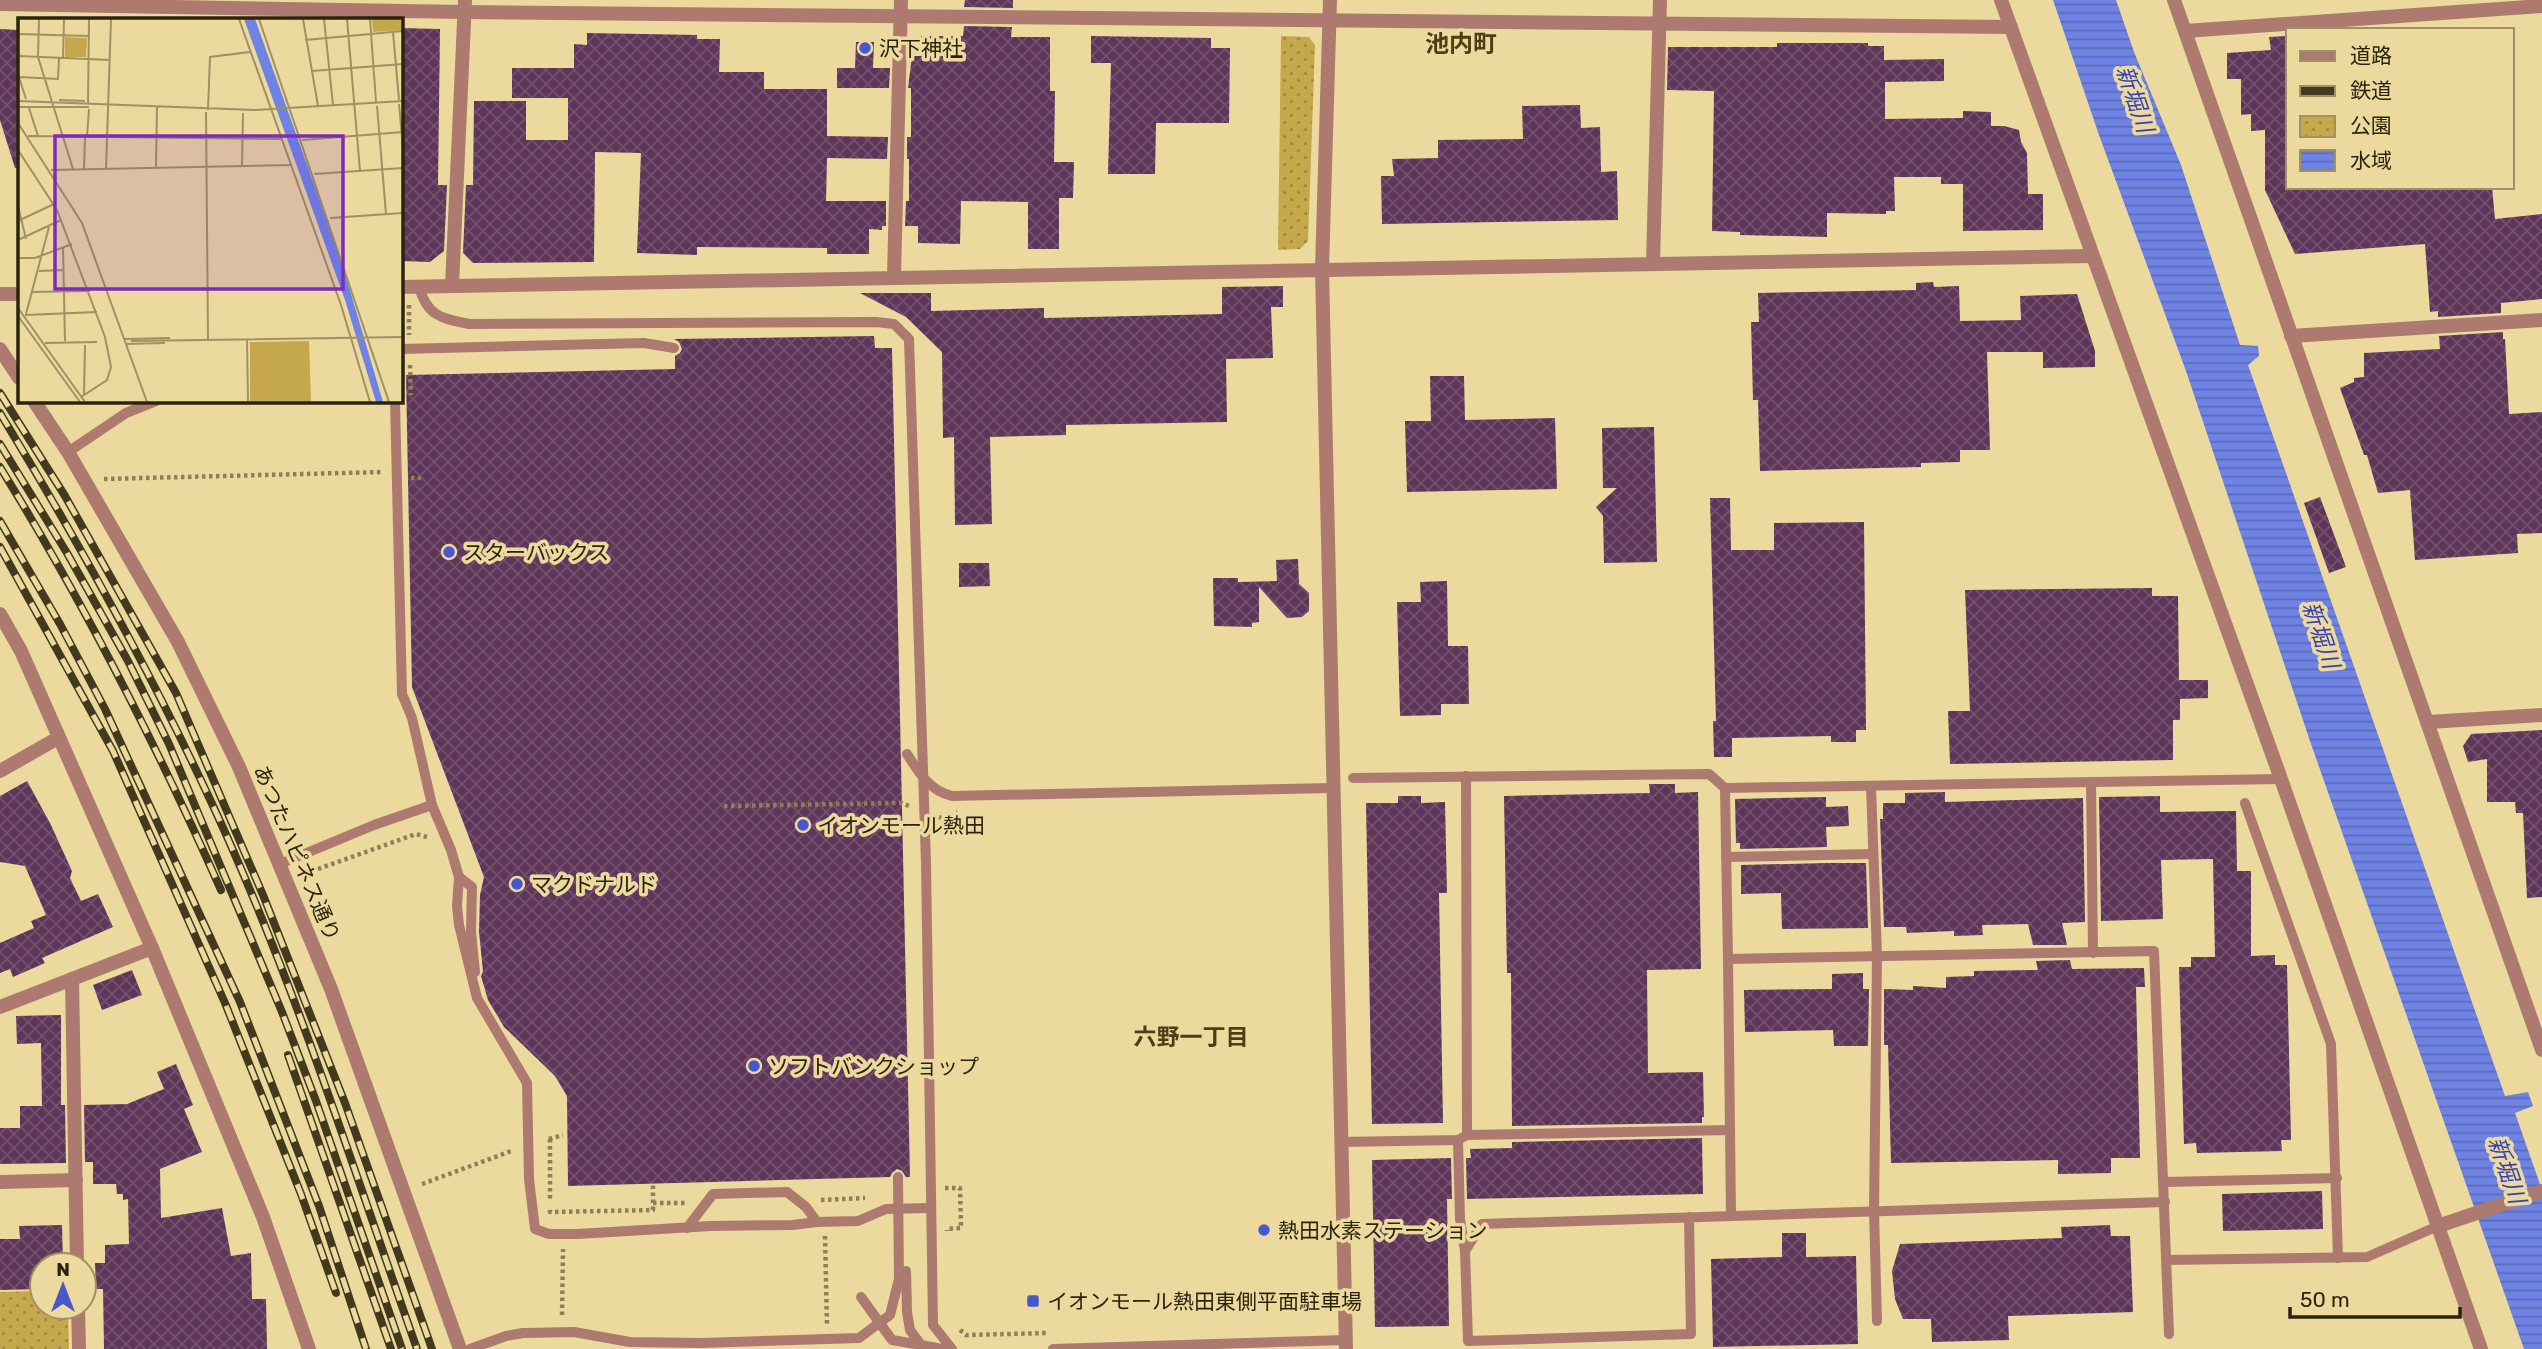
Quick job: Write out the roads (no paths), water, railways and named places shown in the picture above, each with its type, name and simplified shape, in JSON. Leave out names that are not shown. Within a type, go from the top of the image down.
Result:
[{"type":"street","points":[[894,276],[901,0]]},
{"type":"street","points":[[1330,0],[1322,269],[1346,1345]]},
{"type":"street","points":[[1653,263],[1660,0]]},
{"type":"street","points":[[2001,0],[2281,779],[2481,1349]]},
{"type":"street","points":[[2174,0],[2542,1050]]},
{"type":"street","points":[[0,4],[77,9],[270,14],[291,5],[465,6],[901,15],[2011,27]]},
{"type":"street","points":[[452,286],[465,6]]},
{"type":"street","points":[[2185,31],[2542,6]]},
{"type":"street","points":[[409,287],[2092,256]]},
{"type":"street","points":[[0,294],[18,294]]},
{"type":"street","points":[[2291,336],[2542,320]]},
{"type":"street","points":[[0,349],[18,376]]},
{"type":"street","name":"あつたハピネス通り","points":[[35,402],[68,452],[178,642],[239,766],[331,989],[460,1349]]},
{"type":"street","points":[[0,614],[21,650],[152,948],[263,1217],[309,1349]]},
{"type":"street","points":[[2428,722],[2542,715]]},
{"type":"street","points":[[0,771],[58,738]]},
{"type":"street","points":[[0,1007],[152,948]]},
{"type":"street","points":[[72,979],[78,1251]]},
{"type":"street","points":[[0,1182],[76,1180]]},
{"type":"street","points":[[2438,1226],[2542,1191]]},
{"type":"street","points":[[78,1321],[79,1349]]},
{"type":"lane","points":[[409,287],[436,314],[469,324],[876,322],[894,324],[909,339],[923,779],[933,1325],[952,1349]]},
{"type":"lane","points":[[407,349],[644,343],[674,348]]},
{"type":"lane","points":[[127,413],[137,402]]},
{"type":"lane","points":[[68,452],[127,413],[154,402]]},
{"type":"lane","points":[[395,402],[402,694],[412,718],[432,805],[459,877],[459,925],[477,998],[527,1083],[529,1179],[535,1229],[549,1234],[563,1234],[711,1226],[792,1225],[858,1221],[886,1209],[930,1208]]},
{"type":"lane","points":[[907,754],[923,779],[934,789],[952,796],[1333,788]]},
{"type":"lane","points":[[1353,778],[1709,774],[1725,788],[2281,779]]},
{"type":"lane","points":[[1466,776],[1460,1219],[1465,1251],[1468,1341],[1691,1334],[1689,1217]]},
{"type":"lane","points":[[2091,782],[2093,953]]},
{"type":"lane","points":[[1871,786],[1877,956],[1874,1211],[1877,1321]]},
{"type":"lane","points":[[1725,788],[1731,1216]]},
{"type":"lane","points":[[2245,803],[2331,1044],[2338,1258]]},
{"type":"lane","points":[[280,864],[374,825],[432,805]]},
{"type":"lane","points":[[1726,857],[1872,854]]},
{"type":"lane","points":[[1728,959],[2154,951],[2169,1334]]},
{"type":"lane","points":[[1340,1142],[1730,1130]]},
{"type":"lane","points":[[470,1349],[506,1336],[536,1332],[574,1332],[630,1342],[701,1343],[859,1338],[890,1315],[900,1279],[901,1177],[906,1312],[910,1330],[921,1345]]},
{"type":"lane","points":[[2164,1182],[2337,1178]]},
{"type":"lane","points":[[687,1228],[713,1194],[787,1192],[821,1222]]},
{"type":"lane","points":[[1465,1251],[1482,1224],[2165,1202]]},
{"type":"lane","points":[[2167,1260],[2367,1257],[2438,1226]]},
{"type":"lane","points":[[861,1297],[892,1339],[942,1349]]},
{"type":"lane","points":[[1053,1349],[1346,1345]]},
{"type":"water","name":"新堀川","points":[[2053,0],[2116,0],[2134,52],[2181,165],[2240,345],[2258,346],[2259,356],[2248,365],[2505,1096],[2528,1092],[2533,1106],[2515,1113],[2542,1190],[2542,1349],[2524,1349],[2311,744],[2186,371],[2099,135]]},
{"type":"railway","points":[[0,393],[65,496],[176,693],[263,895],[345,1103],[432,1349]]},
{"type":"railway","points":[[0,413],[113,608],[214,808],[297,1008],[417,1349]]},
{"type":"railway","points":[[0,444],[67,553],[128,661],[169,744],[282,1012],[316,1101],[402,1349]]},
{"type":"railway","points":[[0,467],[61,570],[118,675],[221,890]]},
{"type":"railway","points":[[0,521],[60,624],[105,709],[240,1002],[319,1206],[366,1349]]},
{"type":"railway","points":[[0,547],[113,751],[225,1003],[301,1194],[336,1293]]},
{"type":"railway","points":[[288,1055],[391,1349]]},
{"type":"place","name":"沢下神社","points":[[865,48]]},
{"type":"place","name":"スターバックス","points":[[449,552]]},
{"type":"place","name":"イオンモール熱田","points":[[803,825]]},
{"type":"place","name":"マクドナルド","points":[[517,884]]},
{"type":"place","name":"ソフトバンクショップ","points":[[754,1066]]},
{"type":"place","name":"熱田水素ステーション","points":[[1264,1230]]},
{"type":"place","name":"イオンモール熱田東側平面駐車場","points":[[1033,1301]]},
{"type":"district","name":"池内町","points":[[1461,44]]},
{"type":"district","name":"六野一丁目","points":[[1191,1037]]}]
